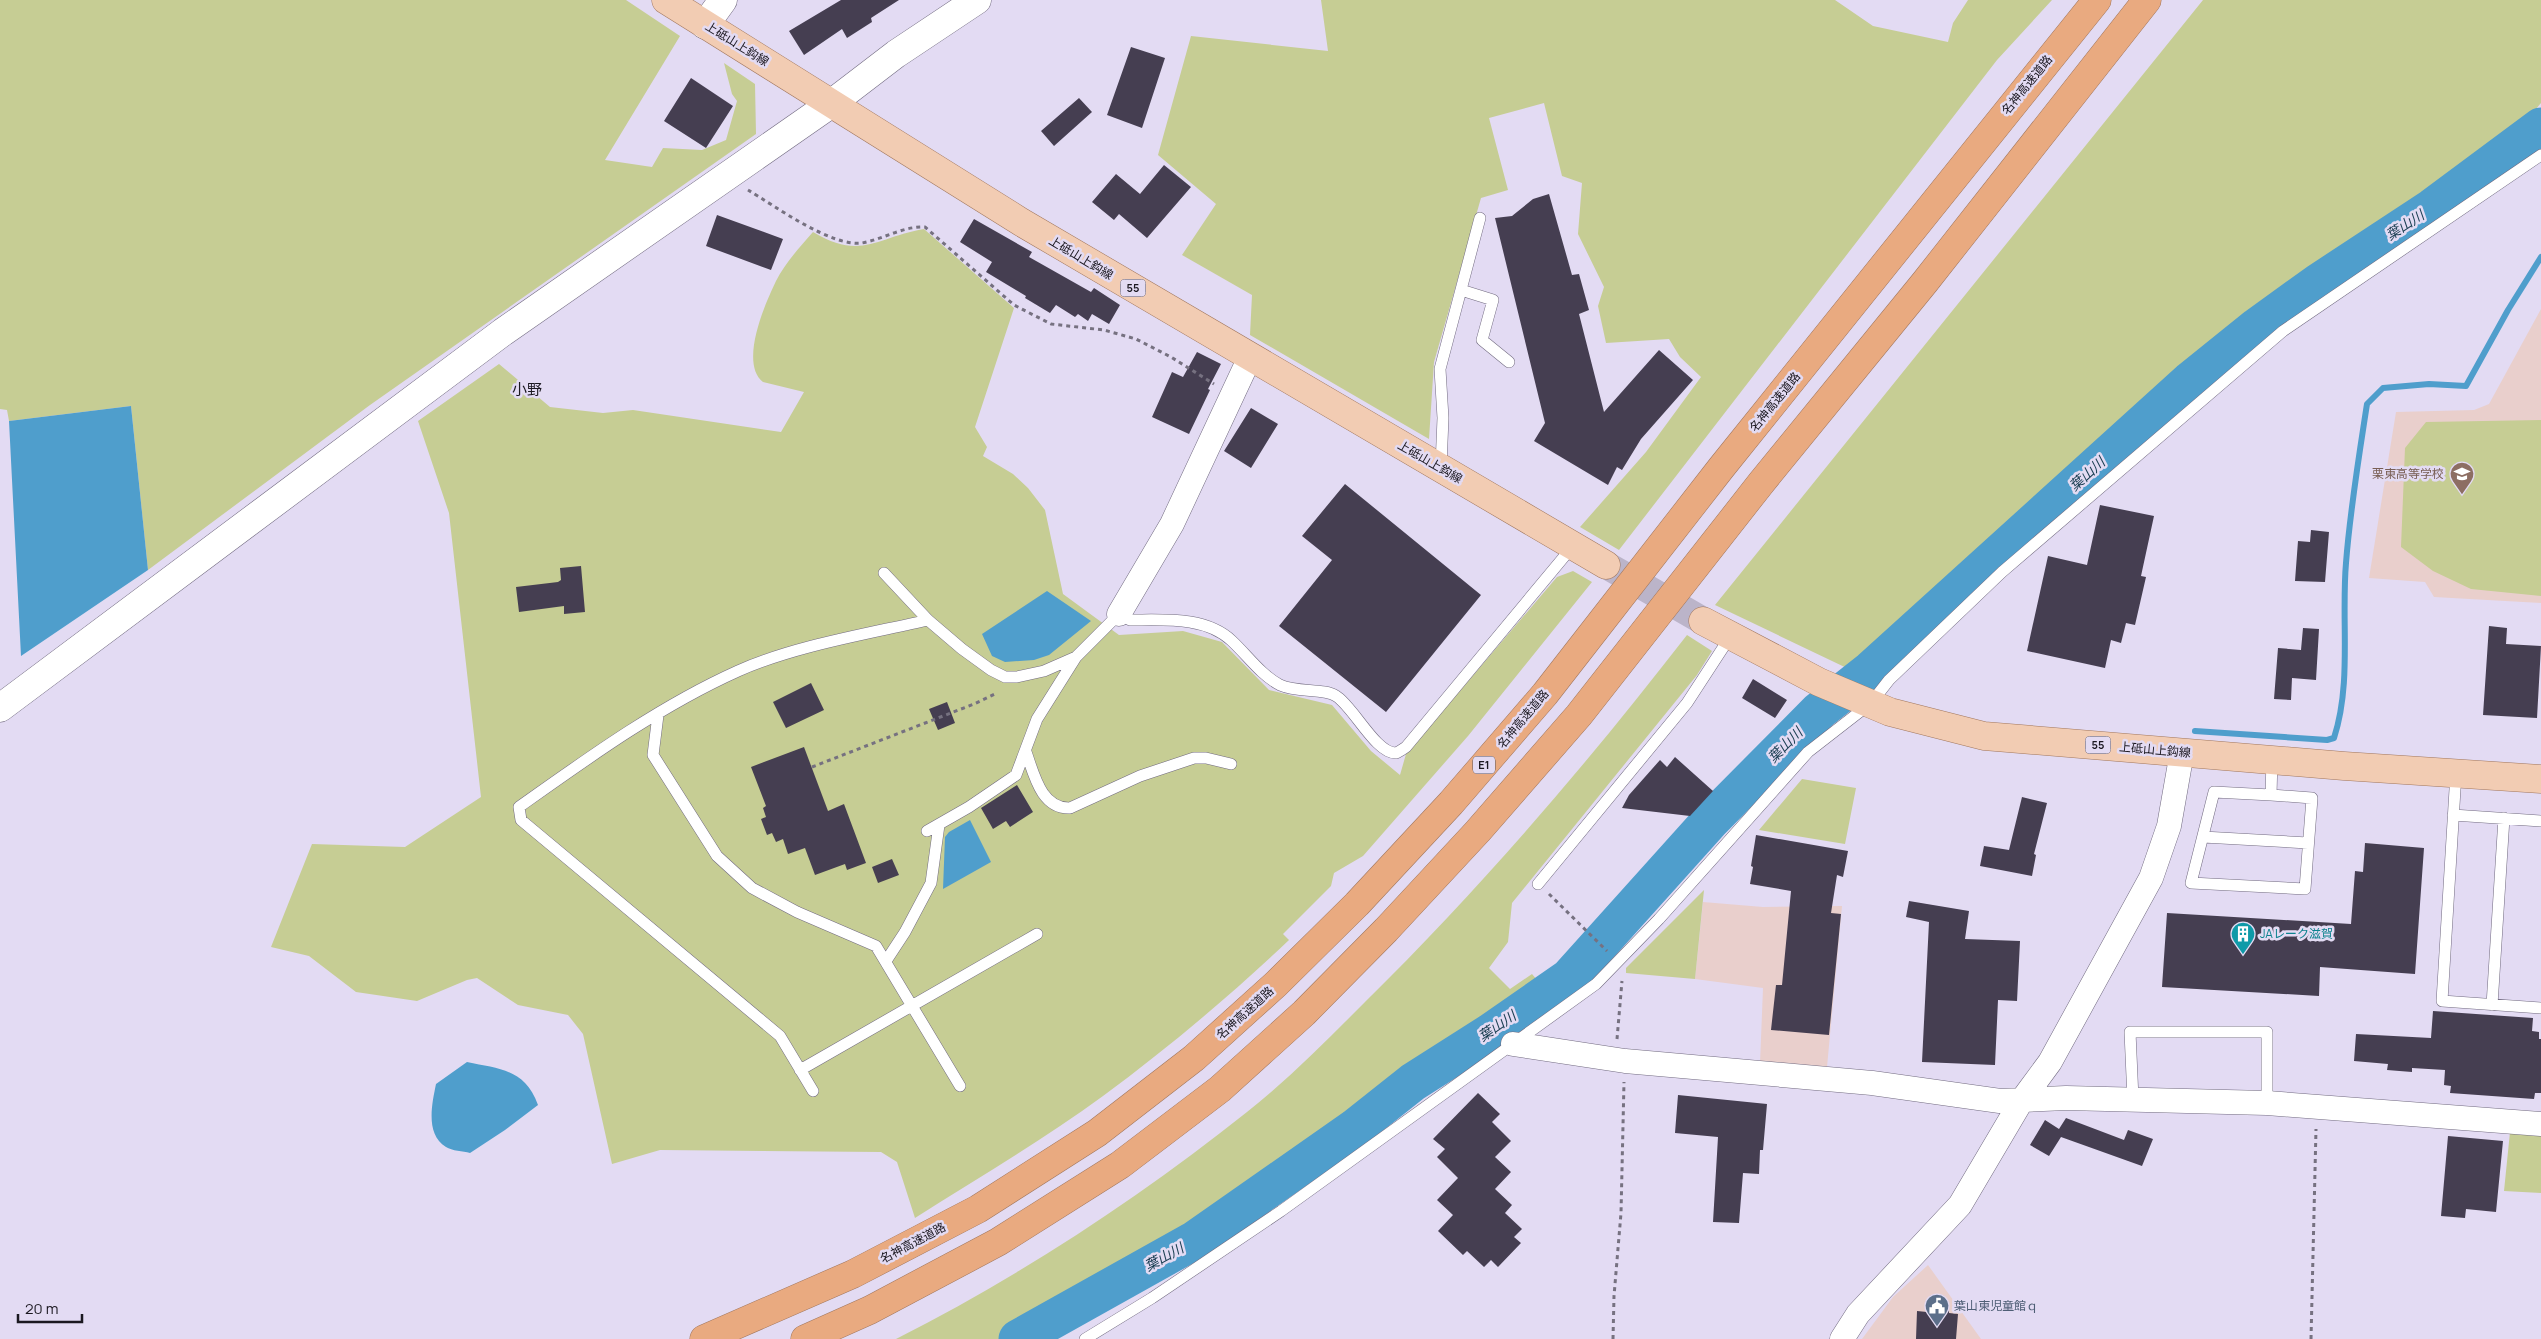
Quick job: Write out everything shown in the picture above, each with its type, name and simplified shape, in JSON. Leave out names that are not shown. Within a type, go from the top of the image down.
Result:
[{"type":"highway","points":[[1721,468],[2074,0]]},
{"type":"highway","name":"名神高速道路","points":[[704,1339],[853,1274],[978,1209],[1097,1133],[1194,1058],[1283,978],[1358,904],[1451,803],[1545,694],[1721,468],[2097,0]]},
{"type":"highway","points":[[805,1339],[870,1310],[998,1242],[1120,1166],[1220,1089],[1304,1013],[1386,930],[1478,832],[1579,715],[1761,483],[1925,282],[2147,0]]},
{"type":"main road","name":"上砥山上鈎線","points":[[666,0],[1021,222],[1606,565]]},
{"type":"main road","name":"上砥山上鈎線","points":[[1703,621],[1819,682],[1890,712],[1984,736],[2272,760],[2541,779]]},
{"type":"street","points":[[705,25],[723,0]]},
{"type":"street","points":[[0,708],[503,332],[832,103],[896,54],[978,0]]},
{"type":"street","points":[[1120,614],[1172,524],[1250,357]]},
{"type":"street","points":[[1842,1339],[1858,1314],[1960,1205],[2022,1100],[2050,1062],[2151,878],[2169,826],[2182,752]]},
{"type":"street","points":[[1513,1044],[1620,1060],[1872,1083],[2000,1101],[2133,1099],[2267,1103],[2541,1124]]},
{"type":"lane","points":[[1085,1339],[1152,1298],[1280,1211],[1596,984],[1616,960],[1659,919],[1808,752],[1834,730],[1864,700],[1889,680],[2002,572],[2283,331],[2541,155]]},
{"type":"lane","points":[[1440,468],[1443,418],[1440,369],[1480,218]]},
{"type":"lane","points":[[1461,290],[1493,300],[1482,340],[1509,362]]},
{"type":"lane","points":[[927,831],[1016,775],[1037,719],[1076,657],[1120,614],[1130,620],[1204,625],[1230,639],[1271,680],[1288,688],[1335,695],[1348,706],[1375,740],[1388,751],[1397,753],[1406,747],[1574,546]]},
{"type":"lane","points":[[884,573],[928,620],[962,649],[991,670],[1005,677],[1017,677],[1044,671],[1076,657]]},
{"type":"lane","points":[[813,1091],[780,1036],[521,820],[519,807],[658,715],[738,671],[775,657],[928,620]]},
{"type":"lane","points":[[1538,884],[1687,703],[1730,636]]},
{"type":"lane","points":[[658,715],[653,755],[717,856],[752,888],[797,912],[876,946],[960,1086]]},
{"type":"lane","points":[[1026,752],[1042,792],[1054,805],[1061,808],[1070,808],[1140,776],[1194,758],[1206,758],[1231,764]]},
{"type":"lane","points":[[2271,795],[2272,760]]},
{"type":"lane","points":[[2456,773],[2442,1001],[2541,1008]]},
{"type":"lane","points":[[2214,792],[2312,798],[2305,889],[2192,883],[2203,837],[2214,792]]},
{"type":"lane","points":[[2453,815],[2541,821]]},
{"type":"lane","points":[[2492,1005],[2504,818]]},
{"type":"lane","points":[[886,961],[905,932],[931,882],[939,825]]},
{"type":"lane","points":[[2203,837],[2308,843]]},
{"type":"lane","points":[[800,1070],[1037,934]]},
{"type":"lane","points":[[2133,1099],[2130,1032],[2267,1032],[2267,1103]]},
{"type":"path","points":[[742,187],[830,238],[848,244],[863,242],[913,226],[925,226],[1014,305],[1051,324],[1104,330],[1136,339],[1171,357],[1207,381],[1233,393]]},
{"type":"path","points":[[812,767],[974,704],[994,693],[1001,692]]},
{"type":"path","points":[[1538,884],[1585,927],[1622,966],[1620,1060],[1621,1213],[1614,1296],[1613,1339]]},
{"type":"path","points":[[2311,1339],[2317,1106]]},
{"type":"shaded area","name":"栗東高等学校","points":[[2541,309],[2541,603],[2434,597],[2425,582],[2369,578],[2396,412],[2474,410],[2489,404]]},
{"type":"shaded area","points":[[1703,902],[1763,907],[1842,906],[1827,1067],[1760,1064],[1763,988],[1695,979]]},
{"type":"shaded area","points":[[1928,1265],[1981,1339],[1862,1339],[1893,1297]]},
{"type":"green space","points":[[0,0],[626,0],[680,36],[605,160],[652,167],[663,148],[702,150],[726,140],[737,101],[732,94],[724,63],[755,84],[756,134],[370,405],[148,570],[131,406],[9,421],[7,410],[0,409]]},
{"type":"green space","points":[[1321,0],[1835,0],[1873,26],[1948,42],[1953,23],[1968,0],[2052,0],[1997,60],[1619,550],[1580,527],[1646,452],[1701,377],[1680,357],[1669,339],[1606,343],[1598,306],[1604,287],[1578,234],[1582,183],[1562,176],[1544,103],[1489,118],[1508,190],[1481,198],[1434,362],[1429,439],[1250,335],[1252,295],[1182,255],[1216,204],[1158,155],[1191,36],[1328,51]]},
{"type":"green space","points":[[2203,0],[2541,0],[2541,103],[2524,123],[2411,206],[2304,277],[2185,364],[1853,671],[1715,605]]},
{"type":"green space","points":[[924,229],[1014,308],[975,427],[987,447],[983,456],[1013,474],[1028,488],[1045,510],[1063,594],[1119,635],[1183,631],[1222,642],[1269,690],[1332,705],[1371,751],[1400,775],[1406,754],[1557,577],[1573,571],[1592,582],[1468,736],[1363,856],[1334,873],[1331,886],[1283,934],[1289,940],[1198,1021],[1103,1096],[1034,1143],[915,1218],[897,1162],[881,1152],[660,1150],[612,1164],[583,1034],[568,1015],[518,1005],[477,978],[467,980],[417,1001],[356,992],[309,956],[271,947],[312,844],[405,847],[481,797],[449,513],[418,421],[499,364],[550,407],[603,413],[633,410],[781,432],[804,392],[763,382],[756,373],[753,361],[756,333],[771,291],[793,255],[813,232],[830,241],[857,246]]},
{"type":"green space","name":"栗東高等学校","points":[[2541,420],[2541,596],[2471,589],[2433,571],[2401,547],[2405,448],[2426,422]]},
{"type":"green space","points":[[1687,635],[1712,651],[1697,675],[1512,903],[1508,942],[1489,968],[1510,989],[1532,974],[1543,987],[1470,1037],[1416,1068],[1347,1125],[1198,1226],[1148,1258],[1007,1336],[1000,1339],[896,1339],[988,1289],[1121,1205],[1206,1144],[1278,1086],[1408,959],[1491,870],[1572,778]]},
{"type":"green space","points":[[1802,779],[1856,788],[1845,844],[1759,830]]},
{"type":"green space","points":[[1704,890],[1695,979],[1626,973],[1626,968]]},
{"type":"green space","points":[[2510,1132],[2541,1135],[2541,1193],[2504,1191]]},
{"type":"water","points":[[131,406],[148,570],[21,656],[9,421]]},
{"type":"water","points":[[1047,591],[1091,621],[1049,655],[1034,660],[1005,662],[992,656],[982,634]]},
{"type":"water","points":[[970,820],[991,862],[943,889],[945,837],[949,832]]},
{"type":"water","points":[[467,1062],[501,1069],[519,1077],[533,1093],[538,1105],[470,1153],[448,1148],[439,1141],[435,1134],[432,1118],[436,1084]]},
{"type":"building","points":[[841,0],[899,0],[871,18],[872,22],[847,38],[842,29],[804,55],[789,31]]},
{"type":"building","points":[[1131,47],[1165,58],[1142,128],[1107,115]]},
{"type":"building","points":[[691,78],[733,106],[706,148],[664,121]]},
{"type":"building","points":[[1079,98],[1092,112],[1054,146],[1041,131]]},
{"type":"building","points":[[1164,165],[1191,187],[1147,238],[1119,214],[1114,220],[1092,202],[1116,174],[1140,194]]},
{"type":"building","points":[[1549,194],[1572,275],[1579,274],[1589,310],[1579,314],[1604,412],[1659,350],[1693,380],[1641,439],[1622,470],[1617,467],[1608,485],[1534,441],[1545,423],[1495,218],[1512,216],[1533,199]]},
{"type":"building","points":[[717,215],[783,239],[771,270],[706,246]]},
{"type":"building","points":[[974,219],[1032,252],[1029,257],[1091,292],[1094,288],[1120,305],[1109,324],[1092,314],[1088,321],[1078,314],[1075,317],[1056,305],[1050,313],[986,272],[992,262],[960,242]]},
{"type":"building","points":[[1197,352],[1221,364],[1189,434],[1152,417],[1172,372],[1183,377]]},
{"type":"building","points":[[1251,408],[1278,424],[1251,468],[1224,451]]},
{"type":"building","points":[[1345,484],[1481,595],[1386,712],[1279,626],[1332,560],[1302,536]]},
{"type":"building","points":[[2100,505],[2154,516],[2141,576],[2146,577],[2135,625],[2126,623],[2121,643],[2111,640],[2105,668],[2027,651],[2048,556],[2087,565]]},
{"type":"building","points":[[2311,530],[2329,532],[2325,582],[2295,581],[2298,541],[2310,542]]},
{"type":"building","points":[[581,566],[585,612],[564,614],[564,606],[519,612],[516,587],[558,582],[561,580],[560,568]]},
{"type":"building","points":[[2489,626],[2507,628],[2506,644],[2541,646],[2537,718],[2483,715]]},
{"type":"building","points":[[2303,628],[2319,629],[2316,680],[2292,678],[2291,700],[2274,699],[2278,648],[2301,650]]},
{"type":"building","points":[[1753,679],[1787,700],[1775,718],[1742,698]]},
{"type":"building","points":[[811,683],[824,710],[786,728],[773,702]]},
{"type":"building","points":[[947,702],[955,723],[938,730],[929,709]]},
{"type":"building","points":[[804,747],[828,811],[844,804],[866,863],[847,870],[845,864],[815,875],[805,848],[788,854],[783,839],[776,842],[772,833],[767,835],[761,819],[766,817],[763,808],[766,806],[751,767]]},
{"type":"building","points":[[1675,757],[1713,791],[1690,816],[1622,808],[1629,795],[1660,760],[1667,767]]},
{"type":"building","points":[[1017,785],[1033,812],[1010,827],[1006,821],[993,829],[981,808]]},
{"type":"building","points":[[2022,797],[2047,803],[2034,854],[2036,855],[2032,876],[1980,866],[1984,846],[2009,850]]},
{"type":"building","points":[[1756,835],[1848,851],[1843,877],[1837,875],[1831,913],[1841,914],[1829,1035],[1771,1030],[1776,985],[1782,985],[1791,891],[1750,884]]},
{"type":"building","points":[[2365,843],[2424,848],[2415,974],[2320,967],[2319,996],[2162,987],[2167,913],[2351,924],[2355,871],[2363,872]]},
{"type":"building","points":[[892,859],[899,875],[878,883],[872,867]]},
{"type":"building","points":[[1909,901],[1969,911],[1965,939],[2020,941],[2017,1001],[1998,1000],[1995,1065],[1922,1062],[1929,922],[1906,917]]},
{"type":"building","points":[[2433,1011],[2533,1018],[2532,1031],[2539,1032],[2539,1039],[2541,1039],[2541,1093],[2535,1093],[2534,1099],[2450,1093],[2451,1086],[2444,1085],[2445,1070],[2412,1068],[2412,1072],[2387,1070],[2388,1064],[2354,1061],[2356,1034],[2431,1038]]},
{"type":"building","points":[[1478,1093],[1500,1114],[1492,1122],[1511,1141],[1495,1157],[1511,1172],[1495,1189],[1512,1205],[1505,1213],[1522,1229],[1514,1237],[1521,1243],[1498,1267],[1491,1260],[1484,1267],[1467,1251],[1463,1255],[1438,1231],[1453,1215],[1437,1200],[1458,1178],[1437,1157],[1445,1149],[1433,1139]]},
{"type":"building","points":[[1678,1095],[1767,1104],[1763,1150],[1760,1150],[1759,1174],[1743,1173],[1739,1223],[1713,1222],[1718,1137],[1675,1133]]},
{"type":"building","points":[[2066,1118],[2124,1140],[2128,1130],[2153,1139],[2142,1166],[2061,1137],[2049,1156],[2030,1145],[2045,1120],[2059,1129]]},
{"type":"building","points":[[2448,1136],[2503,1141],[2496,1212],[2466,1209],[2465,1218],[2441,1216]]},
{"type":"building","name":"葉山東児童館ｑ","points":[[1927,1305],[1949,1308],[1949,1313],[1958,1314],[1956,1339],[1916,1339],[1917,1311],[1927,1312]]},
{"type":"waterway","name":"葉山川","points":[[1018,1339],[1195,1240],[1355,1128],[1413,1082],[1490,1033],[1569,978],[1711,820],[1819,711],[1871,670],[2190,381],[2257,327],[2318,283],[2432,208],[2541,127]]},
{"type":"waterway","points":[[2195,731],[2327,740],[2334,738],[2343,695],[2345,585],[2348,543],[2367,404],[2383,388],[2429,384],[2466,386],[2508,310],[2541,257]]},
{"type":"tunnel","points":[[1606,565],[1703,621]]},
{"type":"place","name":"栗東高等学校","points":[[2462,495]]},
{"type":"place","name":"JAレーク滋賀","points":[[2243,955]]},
{"type":"place","name":"葉山東児童館ｑ","points":[[1937,1327]]},
{"type":"district","name":"小野","points":[[527,390]]}]
